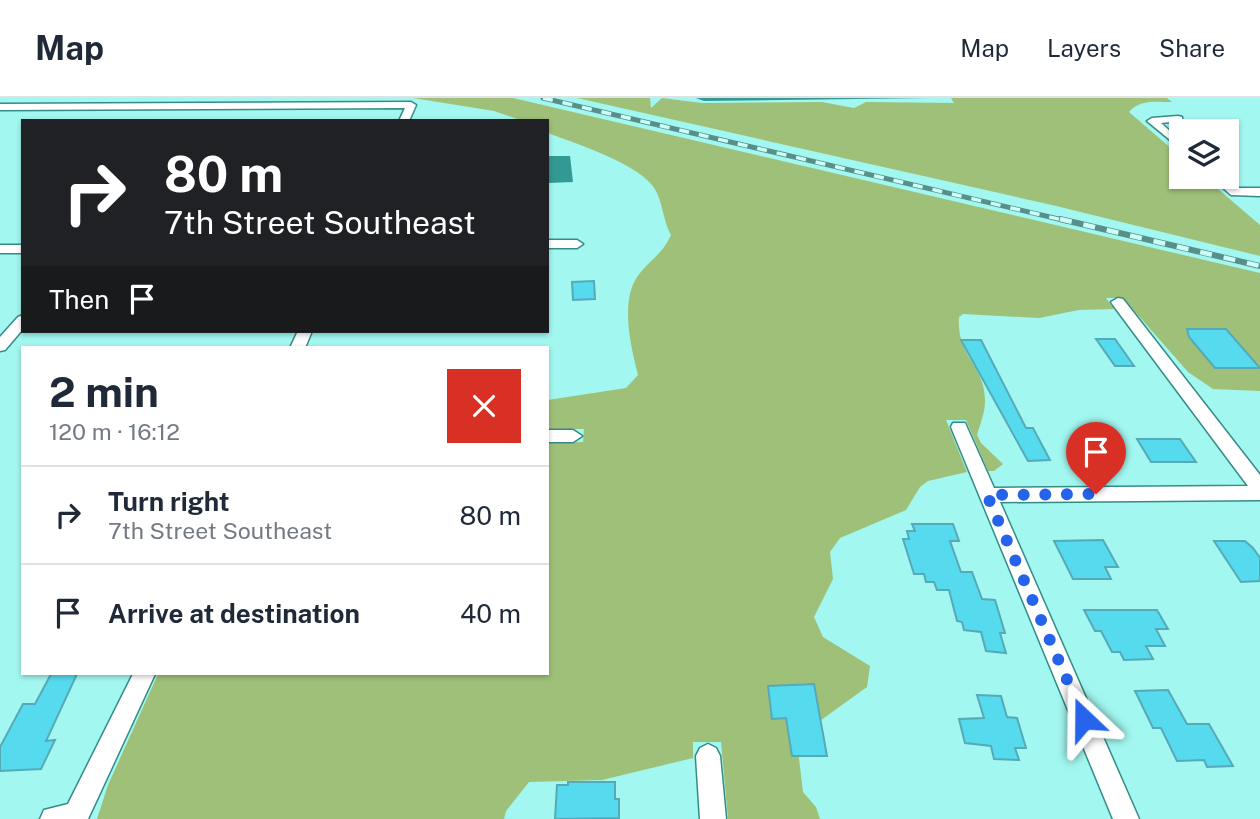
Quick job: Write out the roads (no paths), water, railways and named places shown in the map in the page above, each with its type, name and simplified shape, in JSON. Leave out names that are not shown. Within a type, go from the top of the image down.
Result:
[{"type":"street","points":[[1,108],[16,98]]},
{"type":"street","points":[[1,108],[411,105],[405,119]]},
{"type":"street","points":[[1169,120],[1152,121],[1169,136]]},
{"type":"street","points":[[1231,189],[1235,192],[1260,192]]},
{"type":"street","points":[[549,244],[577,244]]},
{"type":"street","points":[[0,249],[21,249]]},
{"type":"street","points":[[1118,303],[1260,491]]},
{"type":"street","points":[[0,346],[21,322]]},
{"type":"street","points":[[959,427],[1126,819]]},
{"type":"street","points":[[549,436],[573,436]]},
{"type":"street","points":[[987,495],[1260,491]]},
{"type":"street","points":[[64,817],[143,675]]},
{"type":"street","points":[[708,756],[713,819]]},
{"type":"railway","points":[[543,98],[1067,221]]},
{"type":"railway","points":[[1060,219],[1260,266]]}]
